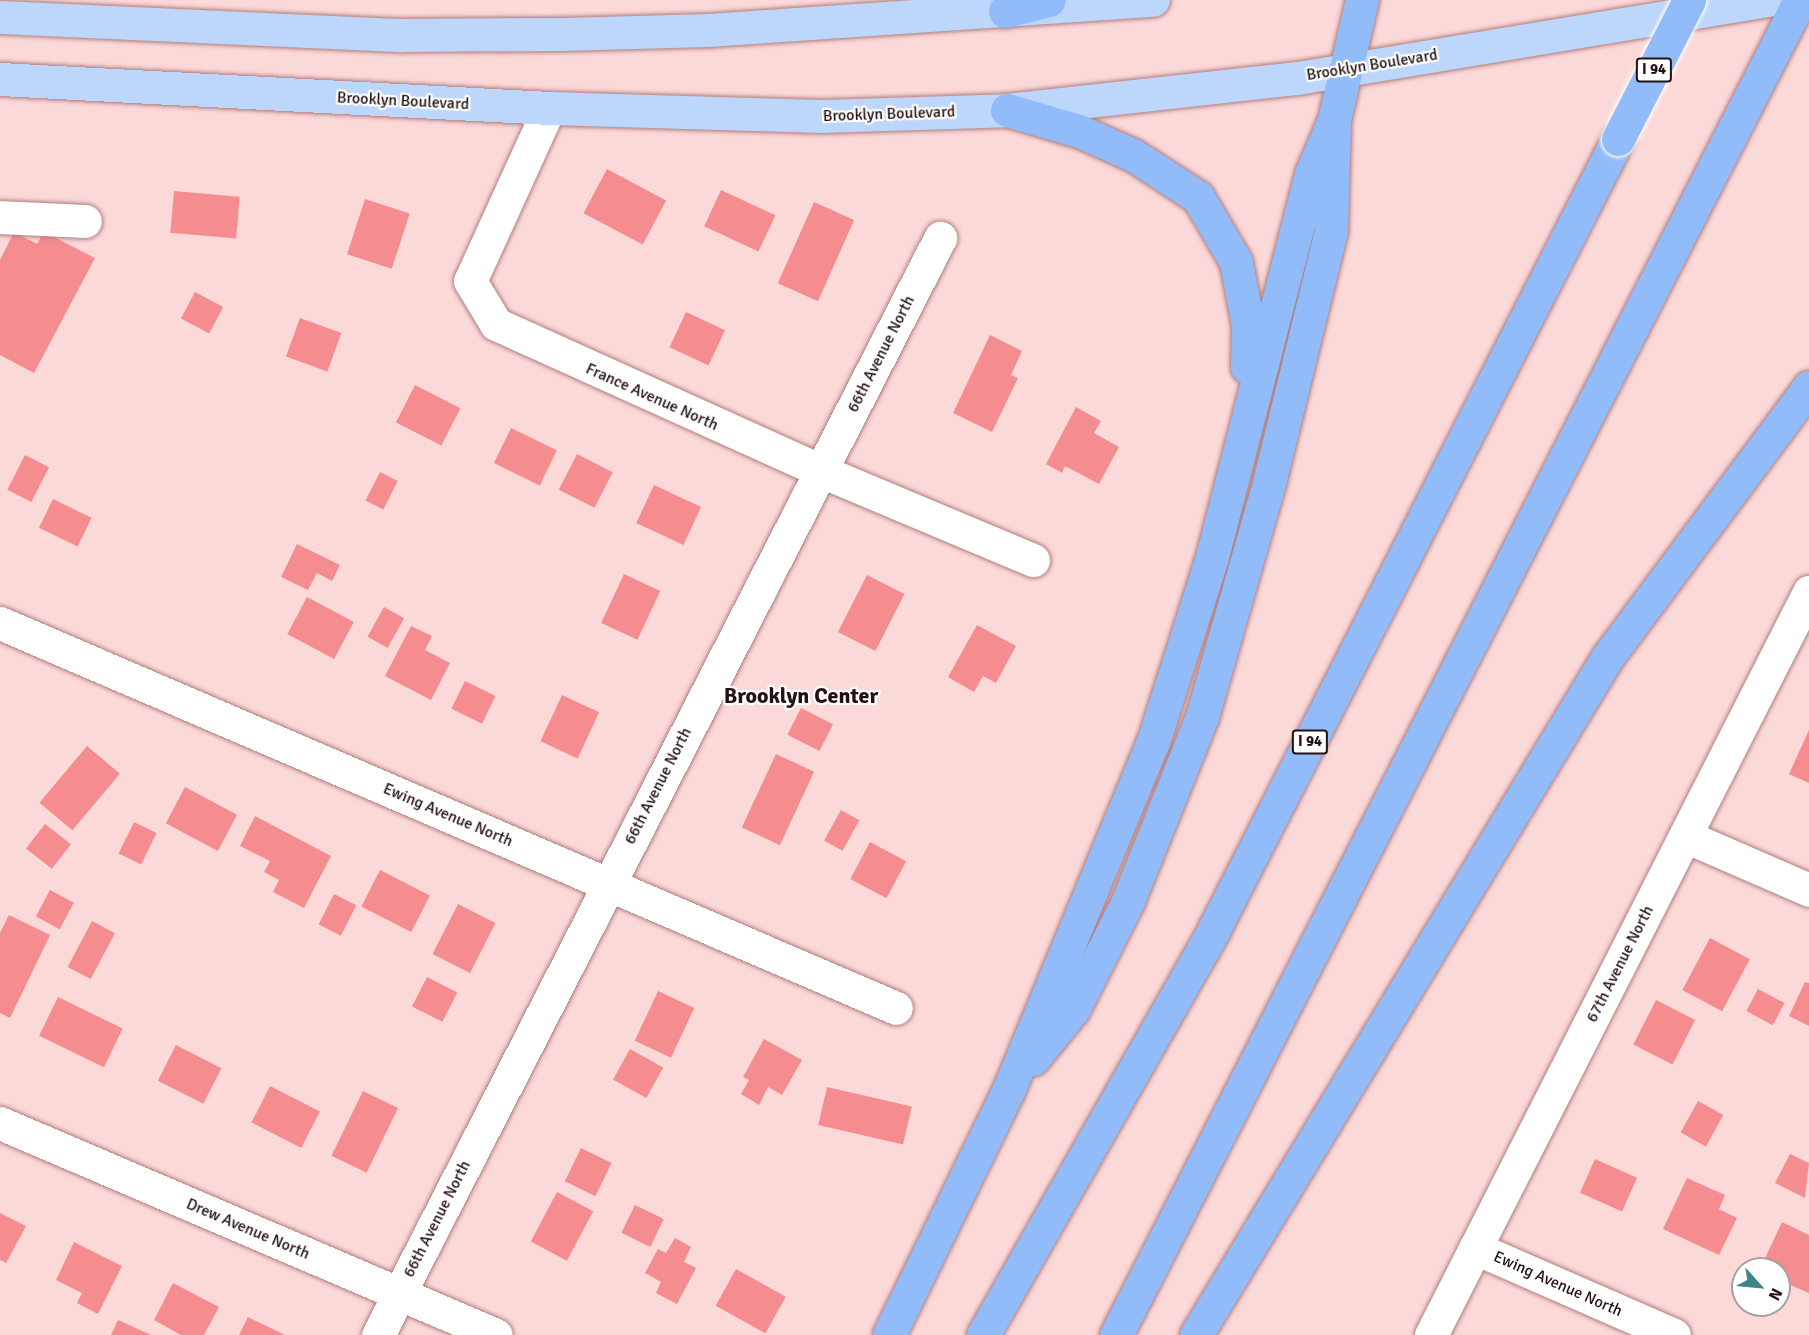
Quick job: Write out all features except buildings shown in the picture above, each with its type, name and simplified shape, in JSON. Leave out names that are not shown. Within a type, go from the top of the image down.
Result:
[{"type":"highway","points":[[1005,11],[1049,0]]},
{"type":"highway","points":[[1009,1089],[1073,1010],[1157,835],[1202,717],[1269,483],[1331,230],[1334,120],[1342,70],[1362,0]]},
{"type":"highway","name":"I 94","points":[[983,1335],[1213,931],[1689,0]]},
{"type":"highway","points":[[1116,1335],[1800,0]]},
{"type":"highway","points":[[1007,110],[1079,131],[1149,163],[1178,180],[1213,215],[1236,262],[1244,294],[1246,421]]},
{"type":"highway","points":[[889,1335],[1009,1089],[1153,742],[1212,556],[1311,174],[1334,120]]},
{"type":"highway","points":[[1196,1335],[1607,658],[1809,387]]},
{"type":"main road","points":[[0,17],[414,35],[708,30],[1153,0]]},
{"type":"main road","name":"Brooklyn Boulevard","points":[[0,79],[549,108],[821,116],[1007,110],[1342,70],[1770,0]]},
{"type":"street","name":"France Avenue North","points":[[549,108],[470,281],[479,302],[496,324],[526,342],[821,471],[1033,560]]},
{"type":"street","points":[[0,216],[85,221]]},
{"type":"street","name":"66th Avenue North","points":[[378,1335],[940,238]]},
{"type":"street","name":"67th Avenue North","points":[[1431,1335],[1809,592]]},
{"type":"street","name":"Ewing Avenue North","points":[[0,622],[896,1008]]},
{"type":"street","points":[[1685,836],[1809,890]]},
{"type":"street","name":"Drew Avenue North","points":[[0,1123],[496,1335]]},
{"type":"street","name":"Ewing Avenue North","points":[[1475,1248],[1674,1335]]},
{"type":"district","name":"Brooklyn Center","points":[[801,696]]}]
